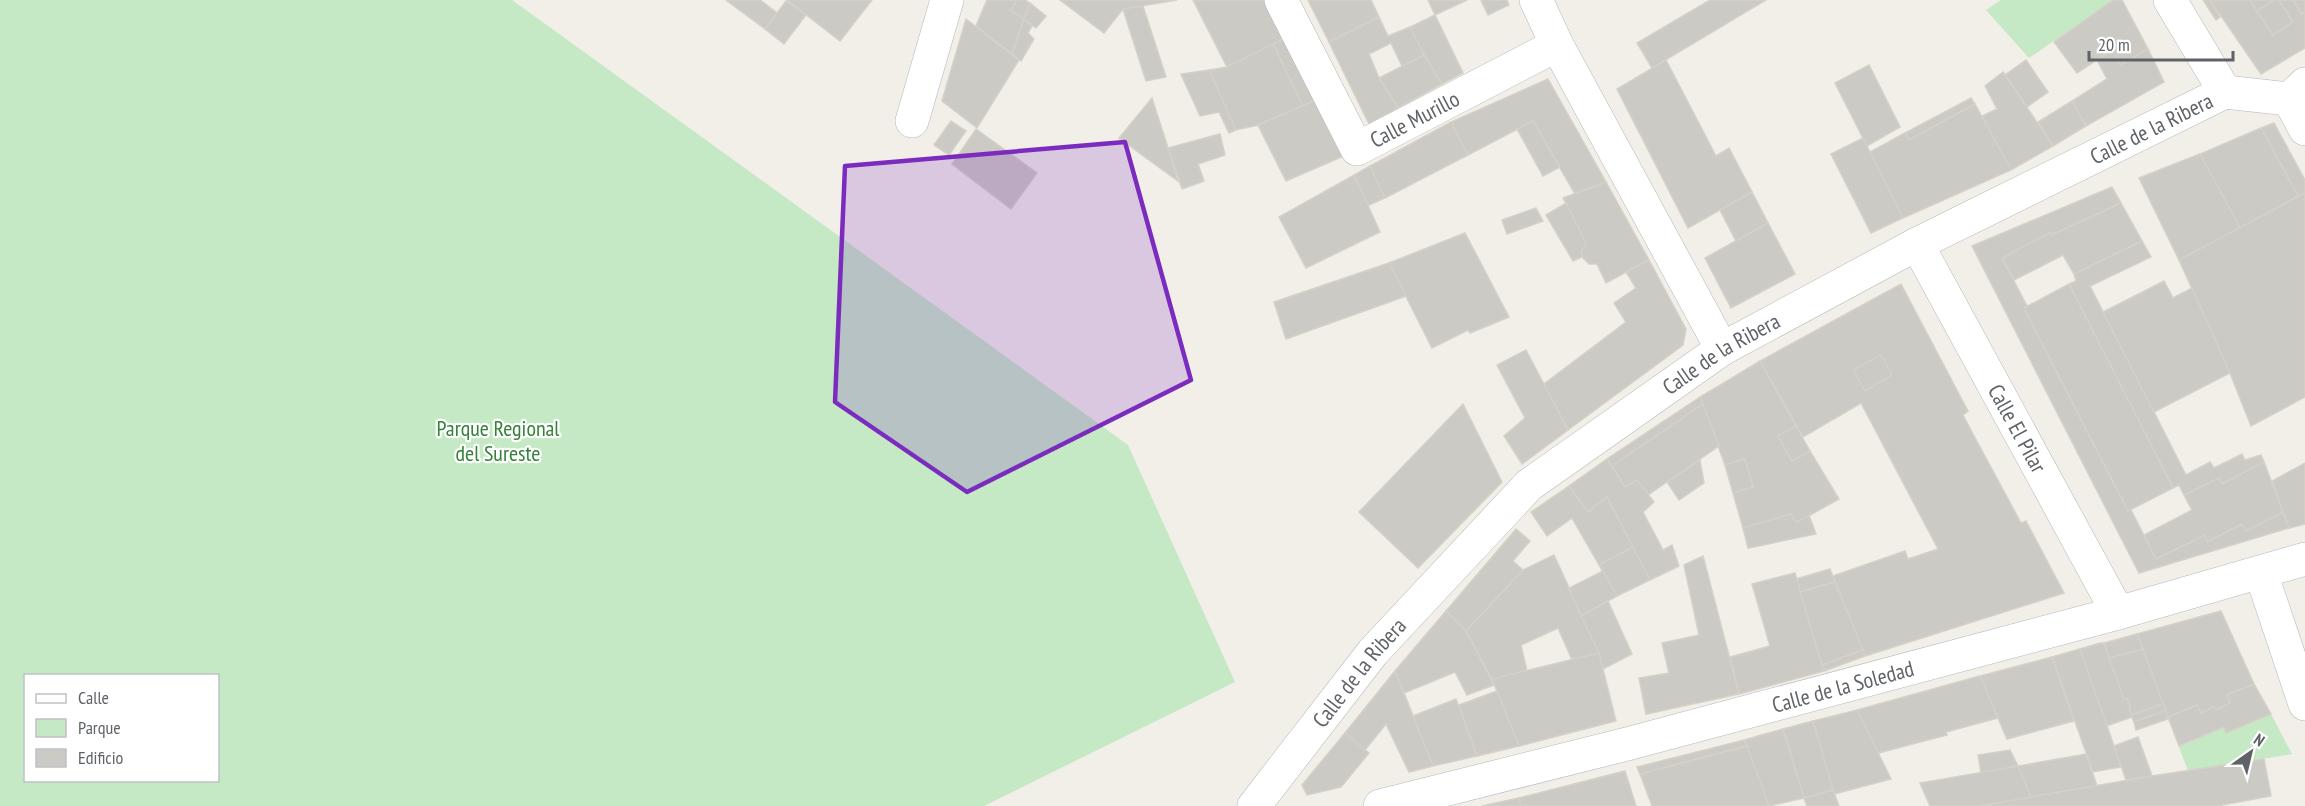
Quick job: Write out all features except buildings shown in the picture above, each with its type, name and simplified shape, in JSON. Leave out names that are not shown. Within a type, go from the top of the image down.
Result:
[{"type":"street","points":[[912,121],[947,0]]},
{"type":"street","name":"Calle Murillo","points":[[1281,0],[1357,149],[1557,45]]},
{"type":"street","points":[[1536,0],[1557,45],[1722,349]]},
{"type":"street","points":[[2170,0],[2225,92]]},
{"type":"street","points":[[2297,91],[2305,129]]},
{"type":"street","name":"Calle de la Ribera","points":[[1266,799],[1373,652],[1529,485],[1722,349],[1917,244],[2225,92],[2297,91]]},
{"type":"street","name":"Calle El Pilar","points":[[1917,244],[2118,613]]},
{"type":"street","name":"Calle de la Soledad","points":[[1380,806],[1627,744],[2118,613],[2305,559]]},
{"type":"street","points":[[2261,573],[2305,704]]},
{"type":"highlighted area","points":[[1125,142],[1191,380],[967,492],[835,402],[845,166]]},
{"type":"green space","name":"Parque Regional del Sureste","points":[[0,0],[512,0],[1128,445],[1235,682],[984,806],[0,806]]},
{"type":"green space","points":[[2001,0],[2113,0],[2029,58],[1986,10]]},
{"type":"green space","points":[[2271,714],[2292,754],[2188,771],[2179,747],[2224,727],[2227,733]]}]
